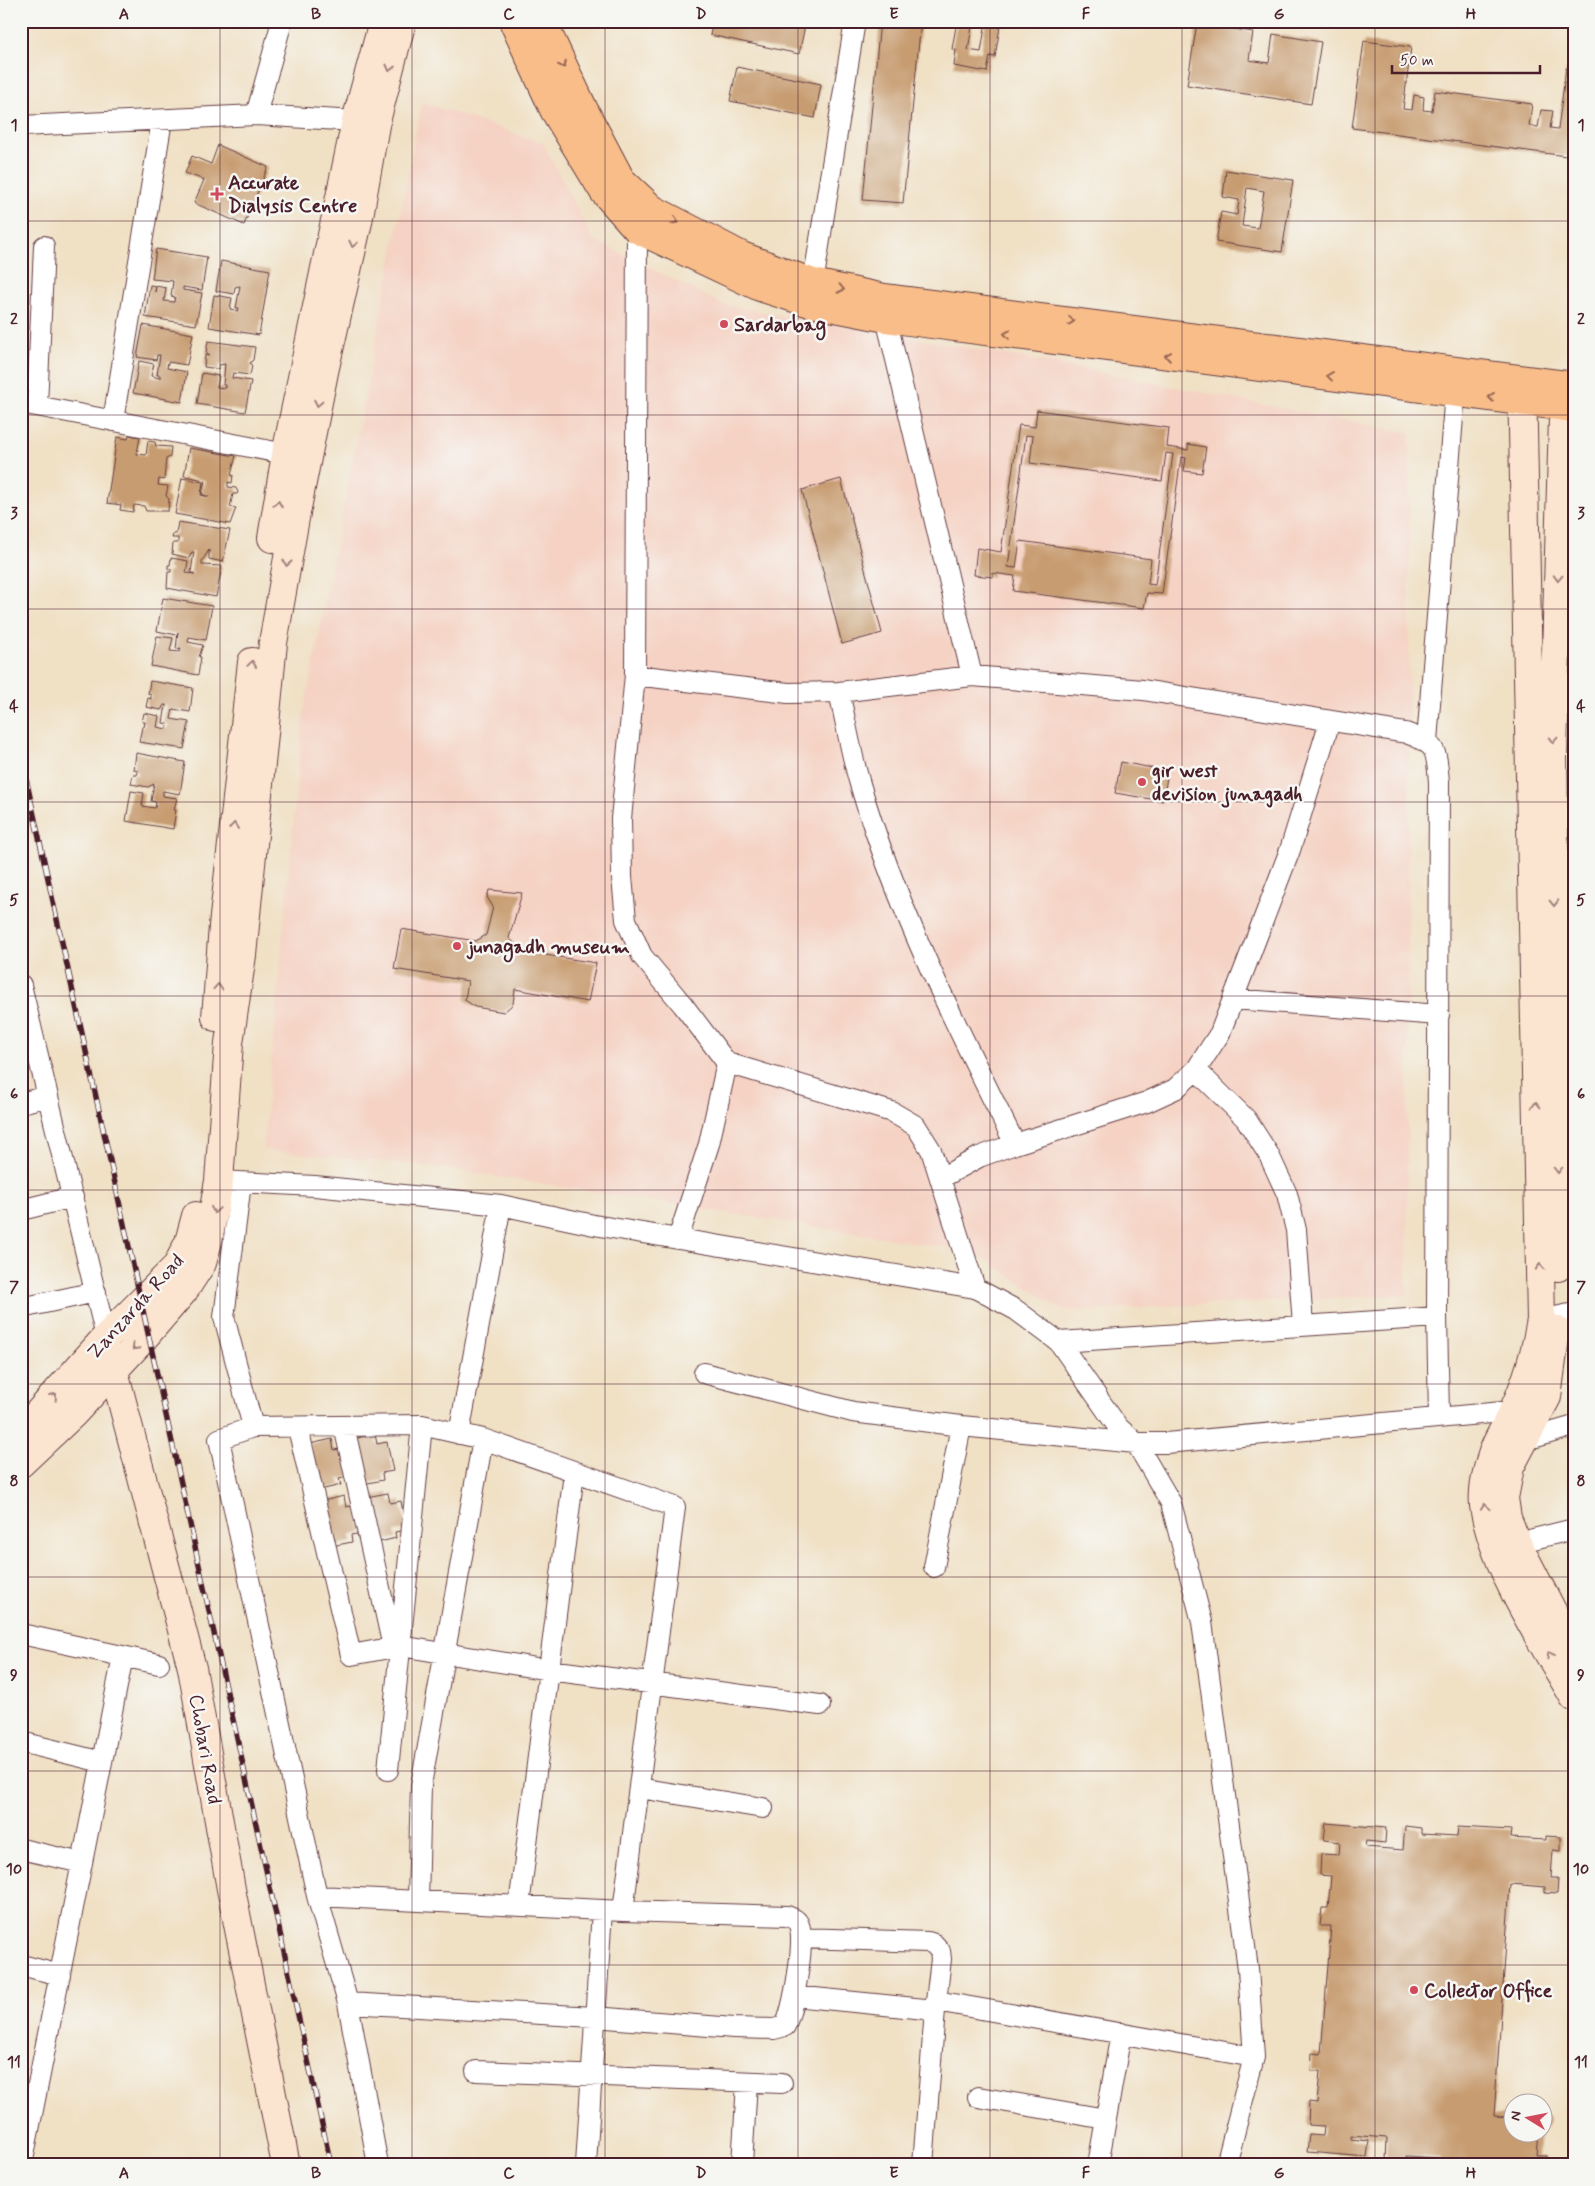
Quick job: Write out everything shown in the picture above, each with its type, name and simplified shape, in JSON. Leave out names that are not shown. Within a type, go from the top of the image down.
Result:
[{"type":"main road","points":[[513,21],[554,110],[604,192],[637,229],[760,286],[812,293],[884,298],[1569,396]]},
{"type":"main road","points":[[542,21],[584,110],[621,180],[652,209],[812,293],[886,318],[1455,392],[1522,390]]},
{"type":"street","points":[[256,115],[282,21]]},
{"type":"street","name":"Zanzarda Road","points":[[21,1432],[106,1337],[177,1266],[184,1255],[194,1227],[204,1158],[223,926],[251,676],[286,454],[356,121],[384,21]]},
{"type":"street","points":[[253,1426],[224,1317],[230,1182],[230,1043],[242,955],[273,643],[324,372],[358,222],[375,125],[402,21]]},
{"type":"street","points":[[812,293],[855,21]]},
{"type":"street","points":[[21,126],[256,115],[356,121]]},
{"type":"street","points":[[113,421],[162,120]]},
{"type":"street","points":[[647,204],[637,229],[635,675],[621,819],[622,877],[626,920],[642,956],[684,1005],[727,1063],[892,1112],[916,1126],[932,1150],[975,1288]]},
{"type":"street","points":[[44,246],[29,404],[286,454]]},
{"type":"street","points":[[886,318],[972,676]]},
{"type":"street","points":[[1522,390],[1557,1316],[1535,1356],[1493,1452],[1485,1488],[1484,1510],[1506,1548],[1574,1653]]},
{"type":"street","points":[[1427,741],[1455,392]]},
{"type":"street","points":[[1569,396],[1552,754],[1558,1160],[1557,1316],[1547,1397],[1510,1466],[1504,1498],[1507,1518],[1506,1548],[1532,1623],[1574,1697]]},
{"type":"street","points":[[635,675],[788,693],[839,692],[972,676],[1142,690],[1406,733],[1427,741],[1436,753],[1439,782],[1437,1317],[1439,1416]]},
{"type":"street","points":[[839,692],[859,784],[898,894],[946,1004],[1015,1144]]},
{"type":"street","points":[[941,1178],[979,1157],[1147,1102],[1175,1089],[1196,1070],[1220,1033],[1234,999],[1290,850],[1330,720]]},
{"type":"street","points":[[21,985],[24,1015],[48,1096],[106,1337]]},
{"type":"street","points":[[1234,999],[1439,1016]]},
{"type":"street","points":[[678,1239],[709,1144],[727,1063]]},
{"type":"street","points":[[1196,1070],[1246,1119],[1269,1155],[1287,1194],[1296,1230],[1304,1325]]},
{"type":"street","points":[[21,1103],[48,1096]]},
{"type":"street","points":[[230,1182],[315,1186],[502,1206],[594,1225],[975,1288],[1016,1310],[1059,1342],[1118,1426],[1136,1443],[1171,1503],[1202,1622],[1248,1969],[1254,2057],[1226,2165]]},
{"type":"street","points":[[21,1463],[74,1413],[141,1341],[183,1292],[202,1262],[213,1224],[230,1182]]},
{"type":"street","points":[[21,1210],[73,1197]]},
{"type":"street","points":[[459,1434],[502,1206]]},
{"type":"street","points":[[21,1308],[96,1292]]},
{"type":"street","points":[[1059,1342],[1437,1317]]},
{"type":"street","name":"Chobari Road","points":[[106,1337],[113,1370],[192,1668],[231,1889],[286,2165]]},
{"type":"street","points":[[704,1374],[853,1412],[961,1426],[1136,1443],[1166,1444],[1513,1410]]},
{"type":"street","points":[[388,1770],[397,1646],[422,1425]]},
{"type":"street","points":[[384,2165],[378,2165],[348,2003],[317,1896],[219,1440],[253,1426],[298,1428],[422,1425],[482,1439],[675,1506],[623,1911]]},
{"type":"street","points":[[344,1426],[397,1646]]},
{"type":"street","points":[[934,1568],[961,1426]]},
{"type":"street","points":[[1493,1452],[1574,1426]]},
{"type":"street","points":[[298,1428],[352,1655],[397,1646],[549,1670],[820,1705]]},
{"type":"street","points":[[418,1901],[422,1785],[482,1439]]},
{"type":"street","points":[[519,1906],[574,1472]]},
{"type":"street","points":[[1506,1548],[1574,1528]]},
{"type":"street","points":[[21,1634],[159,1664]]},
{"type":"street","points":[[22,2165],[30,2075],[60,1975],[123,1656]]},
{"type":"street","points":[[21,1742],[102,1762]]},
{"type":"street","points":[[639,1788],[763,1808]]},
{"type":"street","points":[[21,1849],[82,1863]]},
{"type":"street","points":[[317,1896],[623,1911],[787,1916],[795,1919],[799,1926],[801,1938],[790,2016],[784,2026],[774,2029],[348,2003]]},
{"type":"street","points":[[586,2165],[602,1910]]},
{"type":"street","points":[[801,1938],[928,1942],[934,1944],[940,1951],[941,1959],[935,2005],[924,2165]]},
{"type":"street","points":[[21,1964],[60,1975]]},
{"type":"street","points":[[794,1996],[935,2005],[1121,2033],[1254,2057]]},
{"type":"street","points":[[1098,2165],[1121,2033]]},
{"type":"street","points":[[476,2070],[782,2083]]},
{"type":"street","points":[[742,2165],[746,2082]]},
{"type":"street","points":[[978,2097],[1106,2119]]},
{"type":"shaded area","points":[[422,102],[543,143],[593,239],[724,305],[1026,358],[1410,433],[1407,1295],[1063,1311],[974,1252],[429,1166],[263,1150],[303,717]]},
{"type":"building","points":[[713,21],[806,21],[799,54],[710,35]]},
{"type":"building","points":[[880,21],[921,21],[903,203],[863,200]]},
{"type":"building","points":[[957,21],[973,21],[968,50],[981,52],[986,21],[1001,21],[995,57],[990,56],[987,72],[954,66],[956,50],[952,49]]},
{"type":"building","points":[[1197,23],[1253,32],[1249,60],[1269,63],[1273,34],[1321,42],[1311,104],[1187,85]]},
{"type":"building","points":[[1364,41],[1411,47],[1403,109],[1412,110],[1414,95],[1424,97],[1423,110],[1432,111],[1435,91],[1532,104],[1529,126],[1538,127],[1541,110],[1553,111],[1550,128],[1558,129],[1566,68],[1574,69],[1574,157],[1352,128]]},
{"type":"building","points":[[737,67],[821,84],[815,118],[730,101]]},
{"type":"building","points":[[218,145],[268,167],[244,225],[194,203],[204,180],[185,173],[192,156],[211,164]]},
{"type":"building","points":[[1226,170],[1293,180],[1282,252],[1216,242],[1221,212],[1237,215],[1239,200],[1223,197]],"holes":[[[1247,188],[1264,191],[1258,228],[1242,226]]]},
{"type":"building","points":[[156,249],[207,257],[202,290],[183,287],[183,290],[202,293],[196,325],[145,317],[150,285],[166,288],[164,301],[174,302],[175,297],[171,296],[173,281],[152,279]]},
{"type":"building","points":[[221,261],[270,270],[259,335],[209,327],[214,295],[232,298],[230,309],[238,311],[239,308],[236,308],[240,286],[235,287],[234,294],[216,291]]},
{"type":"building","points":[[143,325],[193,334],[187,365],[168,362],[167,368],[187,372],[182,402],[133,393],[139,361],[154,364],[151,376],[160,378],[160,375],[157,375],[160,355],[157,355],[156,360],[137,357]]},
{"type":"building","points":[[208,341],[255,347],[253,360],[250,363],[252,366],[250,375],[233,373],[232,378],[251,381],[245,412],[197,404],[202,373],[219,376],[217,387],[225,388],[225,385],[223,385],[225,364],[219,365],[219,369],[204,367],[205,355],[209,356],[206,352]]},
{"type":"building","points":[[1037,410],[1169,428],[1167,447],[1188,450],[1188,444],[1206,447],[1202,473],[1184,471],[1186,458],[1181,457],[1162,594],[1147,593],[1144,608],[1013,591],[1015,576],[993,573],[993,577],[974,575],[977,548],[1001,552],[1019,425],[1035,427]],"holes":[[[1026,435],[1033,436],[1030,463],[1162,481],[1166,453],[1173,454],[1155,585],[1148,584],[1151,559],[1020,541],[1016,568],[1008,567]]]},
{"type":"building","points":[[129,435],[140,437],[137,454],[146,455],[148,441],[155,442],[156,446],[171,447],[170,457],[166,459],[164,480],[159,479],[158,485],[168,486],[166,496],[169,499],[168,511],[146,511],[144,506],[134,505],[133,512],[120,510],[121,505],[107,503],[117,437],[128,439]]},
{"type":"building","points":[[189,448],[236,456],[231,475],[233,475],[232,483],[228,482],[228,487],[236,488],[238,492],[233,494],[230,507],[236,508],[230,524],[175,514],[182,478],[203,482],[201,495],[209,497],[202,494],[205,480],[184,476]]},
{"type":"building","points":[[841,479],[882,633],[842,644],[802,490]]},
{"type":"building","points":[[178,522],[230,530],[223,562],[209,559],[209,550],[202,561],[202,565],[222,566],[216,597],[167,588],[168,572],[171,572],[171,569],[168,569],[168,565],[170,565],[171,558],[188,561],[186,573],[195,574],[191,572],[194,552],[192,552],[189,558],[172,554],[173,543],[178,543],[178,538],[172,538],[173,534],[176,534]]},
{"type":"building","points":[[163,598],[212,606],[206,640],[189,637],[188,642],[203,645],[199,657],[201,657],[198,675],[151,666],[157,636],[173,638],[170,651],[180,652],[181,648],[176,649],[178,632],[177,635],[157,631]]},
{"type":"building","points":[[150,681],[193,688],[190,712],[173,709],[171,719],[189,722],[184,749],[139,742],[145,722],[142,722],[144,713],[159,716],[157,727],[167,729],[168,724],[163,723],[166,705],[161,710],[146,707],[148,698],[151,699],[151,695],[148,694]]},
{"type":"building","points":[[136,753],[185,762],[180,794],[163,791],[163,796],[177,798],[173,829],[126,821],[131,791],[144,793],[142,806],[155,808],[156,802],[151,801],[154,784],[148,787],[131,784],[133,775],[137,775],[138,771],[134,770]]},
{"type":"building","name":"gir west devision junagadh","points":[[1121,762],[1168,771],[1163,801],[1115,793]]},
{"type":"building","name":"junagadh museum","points":[[489,890],[522,893],[509,938],[521,951],[596,963],[588,1002],[515,989],[513,1004],[504,1012],[475,1007],[465,1000],[468,981],[394,969],[401,929],[476,941],[486,935],[493,907],[487,897]]},
{"type":"building","points":[[375,1434],[377,1444],[387,1442],[393,1471],[382,1473],[383,1480],[363,1484],[353,1439]]},
{"type":"building","points":[[332,1439],[334,1450],[345,1448],[351,1476],[339,1479],[341,1485],[320,1490],[310,1444]]},
{"type":"building","points":[[388,1493],[390,1503],[401,1501],[406,1530],[395,1532],[396,1538],[376,1543],[366,1497]]},
{"type":"building","points":[[344,1496],[346,1507],[356,1505],[362,1533],[351,1535],[352,1542],[332,1546],[322,1501]]},
{"type":"building","name":"Collector Office","points":[[1326,1823],[1386,1828],[1385,1843],[1366,1841],[1365,1847],[1403,1850],[1405,1826],[1421,1828],[1421,1834],[1457,1836],[1458,1827],[1511,1830],[1510,1838],[1546,1840],[1546,1836],[1561,1837],[1561,1851],[1553,1850],[1551,1878],[1558,1878],[1557,1894],[1545,1893],[1545,1887],[1510,1884],[1494,2116],[1502,2116],[1502,2144],[1538,2144],[1537,2156],[1546,2156],[1545,2165],[1493,2162],[1493,2165],[1439,2165],[1439,2158],[1406,2156],[1406,2162],[1386,2161],[1387,2138],[1350,2135],[1350,2139],[1369,2141],[1367,2157],[1307,2152],[1309,2135],[1323,2136],[1324,2126],[1308,2125],[1309,2102],[1317,2103],[1320,2071],[1311,2071],[1312,2053],[1321,2054],[1331,1926],[1320,1926],[1322,1908],[1328,1908],[1331,1876],[1320,1875],[1321,1854],[1339,1855],[1340,1842],[1324,1840]]},
{"type":"railway","points":[[21,756],[331,2165]]},
{"type":"place","name":"Accurate Dialysis Centre","points":[[217,194]]},
{"type":"place","name":"Sardarbag","points":[[724,324]]},
{"type":"place","name":"gir west devision junagadh","points":[[1142,782]]},
{"type":"place","name":"junagadh museum","points":[[457,946]]},
{"type":"place","name":"Collector Office","points":[[1414,1990]]}]
